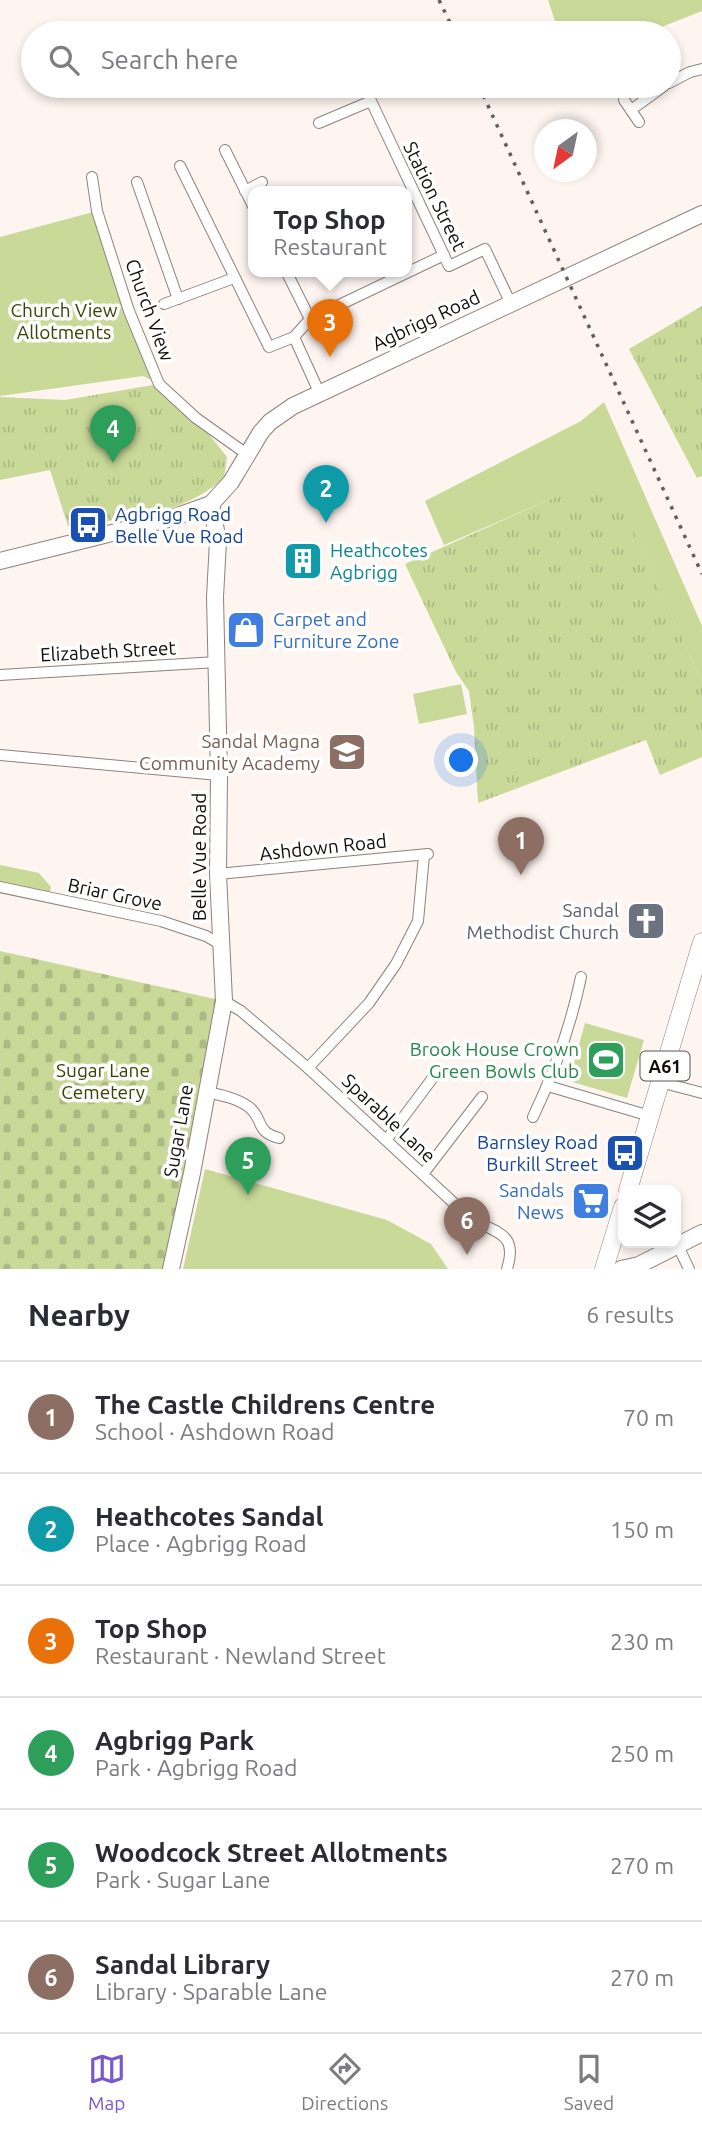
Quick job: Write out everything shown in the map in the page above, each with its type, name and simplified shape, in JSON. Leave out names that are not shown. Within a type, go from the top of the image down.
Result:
[{"type":"main road","name":"A61","points":[[629,1185],[660,1082],[698,970],[702,942]]},
{"type":"main road","points":[[604,1269],[618,1223]]},
{"type":"street","points":[[681,77],[702,69]]},
{"type":"street","points":[[631,110],[648,98]]},
{"type":"street","points":[[624,100],[639,122]]},
{"type":"street","name":"Station Street","points":[[319,123],[371,101],[411,186]]},
{"type":"street","points":[[225,150],[248,197]]},
{"type":"street","points":[[180,166],[268,347],[294,337],[310,319],[398,277]]},
{"type":"street","name":"Church View","points":[[92,177],[97,211],[130,311],[159,384],[196,418],[248,454]]},
{"type":"street","points":[[137,182],[178,299]]},
{"type":"street","points":[[254,186],[262,182]]},
{"type":"street","name":"Station Street","points":[[412,187],[449,266],[485,249],[511,304]]},
{"type":"street","name":"Agbrigg Road","points":[[0,561],[172,518],[211,504],[231,482],[253,443],[270,422],[319,392],[702,214]]},
{"type":"street","points":[[412,270],[444,255]]},
{"type":"street","points":[[289,277],[310,319]]},
{"type":"street","points":[[163,304],[234,278]]},
{"type":"street","points":[[294,337],[319,392]]},
{"type":"street","name":"Belle Vue Road","points":[[211,504],[218,541],[215,597],[218,662],[218,874],[224,1001]]},
{"type":"street","name":"Elizabeth Street","points":[[0,675],[218,662]]},
{"type":"street","points":[[0,755],[219,775]]},
{"type":"street","name":"Ashdown Road","points":[[218,874],[428,854],[418,921],[396,964],[369,1003],[308,1068]]},
{"type":"street","name":"Briar Grove","points":[[0,887],[161,921],[206,936],[220,944]]},
{"type":"street","points":[[533,1117],[548,1086],[575,1006],[581,977]]},
{"type":"street","name":"Sparable Lane","points":[[224,1001],[241,1011],[308,1068],[471,1219],[503,1235],[512,1251],[507,1269]]},
{"type":"street","name":"Sugar Lane","points":[[171,1269],[224,1001]]},
{"type":"street","points":[[387,1139],[435,1074]]},
{"type":"street","points":[[660,1082],[702,1093]]},
{"type":"street","points":[[548,1086],[650,1116]]},
{"type":"street","points":[[206,1092],[237,1100],[252,1109],[261,1128],[268,1135],[279,1138]]},
{"type":"street","points":[[423,1174],[482,1097]]},
{"type":"street","points":[[681,1244],[702,1233]]},
{"type":"street","points":[[621,1269],[639,1265],[673,1248]]},
{"type":"street","points":[[678,1248],[689,1269]]},
{"type":"green space","points":[[548,0],[702,0],[702,11],[677,21],[555,21]]},
{"type":"green space","name":"Church View Allotments","points":[[97,211],[159,384],[143,376],[0,396],[0,237]]},
{"type":"green space","points":[[702,306],[702,476],[697,478],[629,349]]},
{"type":"green space","points":[[159,384],[196,418],[227,457],[224,478],[206,492],[162,511],[104,522],[82,531],[68,526],[50,470],[0,480],[0,397],[65,400]]},
{"type":"green space","points":[[604,402],[702,626],[702,682],[607,475],[444,545],[425,501],[581,421]]},
{"type":"green space","points":[[607,474],[702,682],[702,757],[660,775],[646,740],[478,803],[474,727],[469,691],[456,672],[405,564]]},
{"type":"green space","points":[[461,684],[467,714],[419,724],[413,694]]},
{"type":"green space","points":[[0,865],[39,873],[51,887],[50,893],[0,882]]},
{"type":"green space","name":"Sugar Lane Cemetery","points":[[0,951],[224,1001],[172,1269],[0,1269]]},
{"type":"green space","name":"Brook House Crown Green Bowls Club","points":[[585,1023],[644,1040],[627,1098],[569,1081]]},
{"type":"green space","points":[[205,1169],[387,1220],[431,1244],[448,1269],[183,1269]]},
{"type":"railway","points":[[439,0],[449,21]]},
{"type":"railway","points":[[484,98],[702,574]]},
{"type":"place","name":"Top Shop","points":[[330,357]]},
{"type":"place","name":"Agbrigg Park","points":[[113,463]]},
{"type":"place","name":"Heathcotes Sandal","points":[[326,523]]},
{"type":"place","name":"Agbrigg Road Belle Vue Road","points":[[88,525]]},
{"type":"place","name":"Heathcotes Agbrigg","points":[[303,561]]},
{"type":"place","name":"Carpet and Furniture Zone","points":[[246,630]]},
{"type":"place","name":"Sandal Magna Community Academy","points":[[347,752]]},
{"type":"place","name":"The Castle Childrens Centre","points":[[521,875]]},
{"type":"place","name":"Sandal Methodist Church","points":[[646,921]]},
{"type":"place","name":"Brook House Crown Green Bowls Club","points":[[606,1060]]},
{"type":"place","name":"Barnsley Road Burkill Street","points":[[625,1153]]},
{"type":"place","name":"Woodcock Street Allotments","points":[[248,1195]]},
{"type":"place","name":"Sandals News","points":[[591,1201]]},
{"type":"place","name":"Sandal Library","points":[[467,1255]]}]
